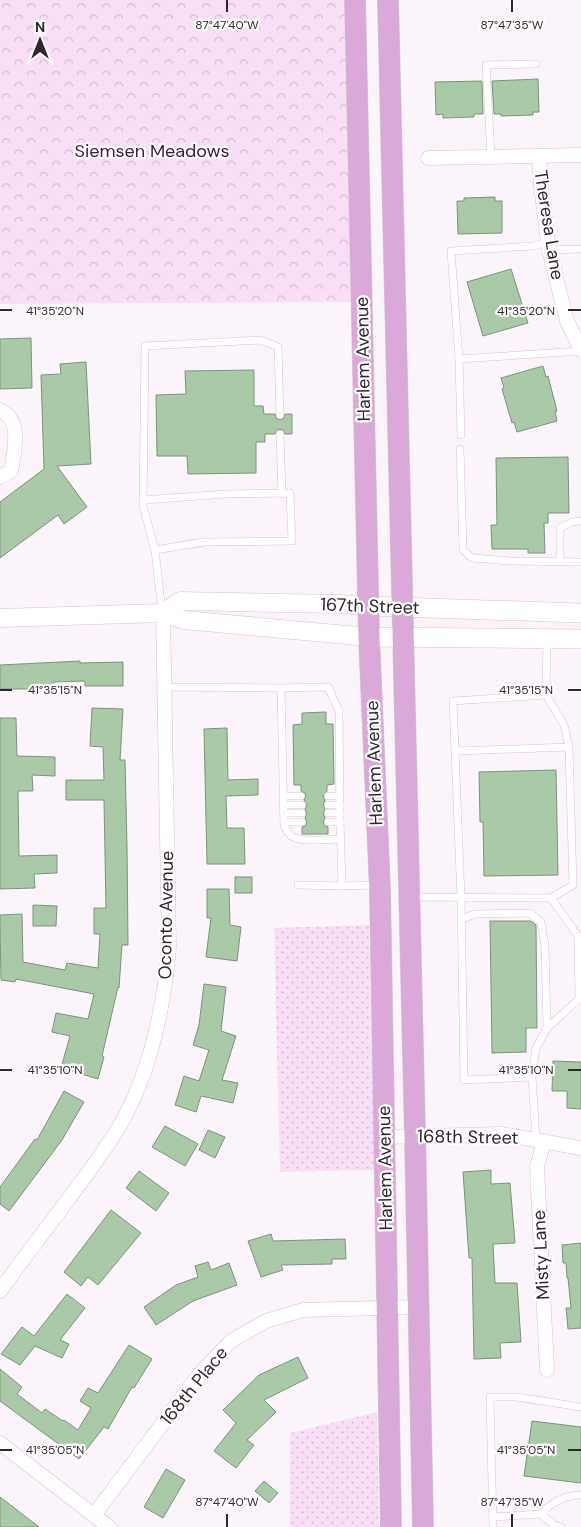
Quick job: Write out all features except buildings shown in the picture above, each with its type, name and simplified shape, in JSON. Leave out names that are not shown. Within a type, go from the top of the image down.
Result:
[{"type":"main road","name":"Harlem Avenue","points":[[355,0],[368,606],[380,885],[391,1527]]},
{"type":"main road","name":"Harlem Avenue","points":[[388,0],[423,1527]]},
{"type":"main road","name":"167th Street","points":[[368,606],[581,613]]},
{"type":"main road","name":"167th Street","points":[[369,637],[581,639]]},
{"type":"street","points":[[428,158],[581,155]]},
{"type":"street","name":"Theresa Lane","points":[[539,156],[549,246],[567,321],[581,350]]},
{"type":"street","points":[[0,410],[14,424],[16,444],[11,471],[0,477]]},
{"type":"street","name":"167th Street","points":[[162,613],[180,601],[368,606]]},
{"type":"street","name":"167th Street","points":[[0,618],[162,613],[184,620],[369,637]]},
{"type":"street","name":"Oconto Avenue","points":[[0,1291],[98,1160],[124,1119],[137,1091],[154,1042],[167,975],[169,947],[162,613]]},
{"type":"street","name":"168th Street","points":[[385,1136],[501,1134],[581,1148]]},
{"type":"street","name":"Misty Lane","points":[[540,1140],[537,1167],[547,1370]]},
{"type":"street","name":"168th Place","points":[[94,1515],[199,1375],[231,1340],[266,1320],[302,1310],[419,1307]]},
{"type":"street","points":[[0,1443],[109,1527]]},
{"type":"lane","points":[[491,157],[486,65],[536,64]]},
{"type":"lane","points":[[461,435],[451,251],[533,246],[581,249]]},
{"type":"lane","points":[[162,613],[155,550],[143,506],[145,346],[260,340],[278,347],[280,415]]},
{"type":"lane","points":[[458,359],[581,350]]},
{"type":"lane","points":[[280,434],[282,493]]},
{"type":"lane","points":[[460,449],[463,550],[472,558],[581,562]]},
{"type":"lane","points":[[143,500],[226,494],[290,493],[292,541],[204,542],[155,550]]},
{"type":"lane","points":[[560,562],[560,528],[572,522],[581,521]]},
{"type":"lane","points":[[410,897],[551,898],[573,885],[569,747],[564,725],[546,696],[547,639]]},
{"type":"lane","points":[[164,687],[328,687],[340,711],[342,886]]},
{"type":"lane","points":[[281,688],[284,822],[288,833],[304,840],[341,839]]},
{"type":"lane","points":[[532,1078],[464,1080],[462,919],[453,701],[546,696]]},
{"type":"lane","points":[[455,751],[569,747]]},
{"type":"lane","points":[[284,796],[301,796]]},
{"type":"lane","points":[[328,796],[340,796]]},
{"type":"lane","points":[[284,809],[302,809]]},
{"type":"lane","points":[[328,809],[340,809]]},
{"type":"lane","points":[[284,822],[302,822]]},
{"type":"lane","points":[[328,822],[340,822]]},
{"type":"lane","points":[[298,885],[380,885]]},
{"type":"lane","points":[[540,1140],[532,1078],[536,1048],[547,1028],[579,999],[578,936],[551,898]]},
{"type":"lane","points":[[462,919],[475,914],[530,913],[542,922],[545,946],[547,1028]]},
{"type":"lane","points":[[493,1527],[490,1397],[518,1397],[581,1407]]},
{"type":"lane","points":[[541,1514],[550,1504],[561,1498],[581,1495]]},
{"type":"lane","points":[[493,1517],[541,1514],[554,1525],[561,1527]]},
{"type":"green space","name":"Siemsen Meadows","points":[[0,0],[344,0],[351,302],[0,304]]},
{"type":"green space","points":[[369,925],[375,1170],[280,1172],[274,928]]},
{"type":"green space","points":[[377,1412],[379,1527],[290,1527],[290,1433]]}]
